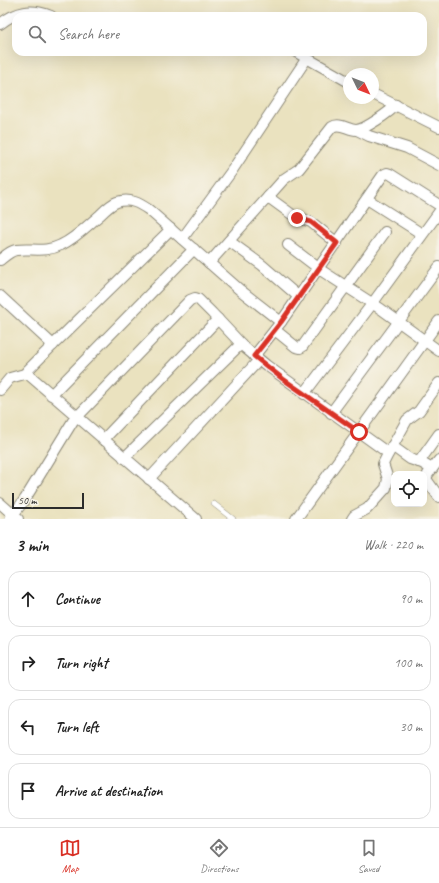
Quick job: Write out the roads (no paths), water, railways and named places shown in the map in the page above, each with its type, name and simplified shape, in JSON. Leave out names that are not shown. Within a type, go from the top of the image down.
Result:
[{"type":"street","points":[[26,12],[40,12]]},
{"type":"street","points":[[0,24],[12,17]]},
{"type":"street","points":[[303,56],[343,79]]},
{"type":"street","points":[[182,239],[231,172],[307,58]]},
{"type":"street","points":[[379,97],[439,127]]},
{"type":"street","points":[[357,130],[377,119],[396,105]]},
{"type":"street","points":[[209,263],[284,179],[299,169],[334,125],[357,130],[369,136],[407,148],[439,165]]},
{"type":"street","points":[[149,479],[257,358],[383,175],[389,173],[439,205]]},
{"type":"street","points":[[268,197],[294,216],[311,222],[337,243]]},
{"type":"street","points":[[367,199],[422,234]]},
{"type":"street","points":[[0,260],[6,254],[16,250],[49,250],[66,243],[113,204],[132,201],[139,203],[149,210],[240,290],[278,326],[298,348],[302,347],[385,232]]},
{"type":"street","points":[[304,394],[439,212]]},
{"type":"street","points":[[28,373],[29,368],[171,229]]},
{"type":"street","points":[[229,241],[262,265],[299,297]]},
{"type":"street","points":[[288,245],[319,269],[399,322],[439,351]]},
{"type":"street","points":[[52,395],[194,249]]},
{"type":"street","points":[[332,413],[439,267]]},
{"type":"street","points":[[0,296],[52,345]]},
{"type":"street","points":[[0,503],[14,518],[76,417],[190,300],[195,298],[198,299],[218,318],[241,344],[304,394],[359,432],[390,450],[432,469]]},
{"type":"street","points":[[103,440],[218,318]]},
{"type":"street","points":[[296,519],[439,321]]},
{"type":"street","points":[[124,458],[241,344]]},
{"type":"street","points":[[28,373],[76,417],[196,519]]},
{"type":"street","points":[[0,390],[10,378],[28,373]]},
{"type":"street","points":[[352,519],[366,509],[386,488],[388,479],[383,464],[390,450],[409,418],[419,411],[439,383]]},
{"type":"street","points":[[419,462],[439,434]]},
{"type":"street","points":[[439,460],[426,476],[439,497]]},
{"type":"lane","points":[[214,504],[233,519]]}]
